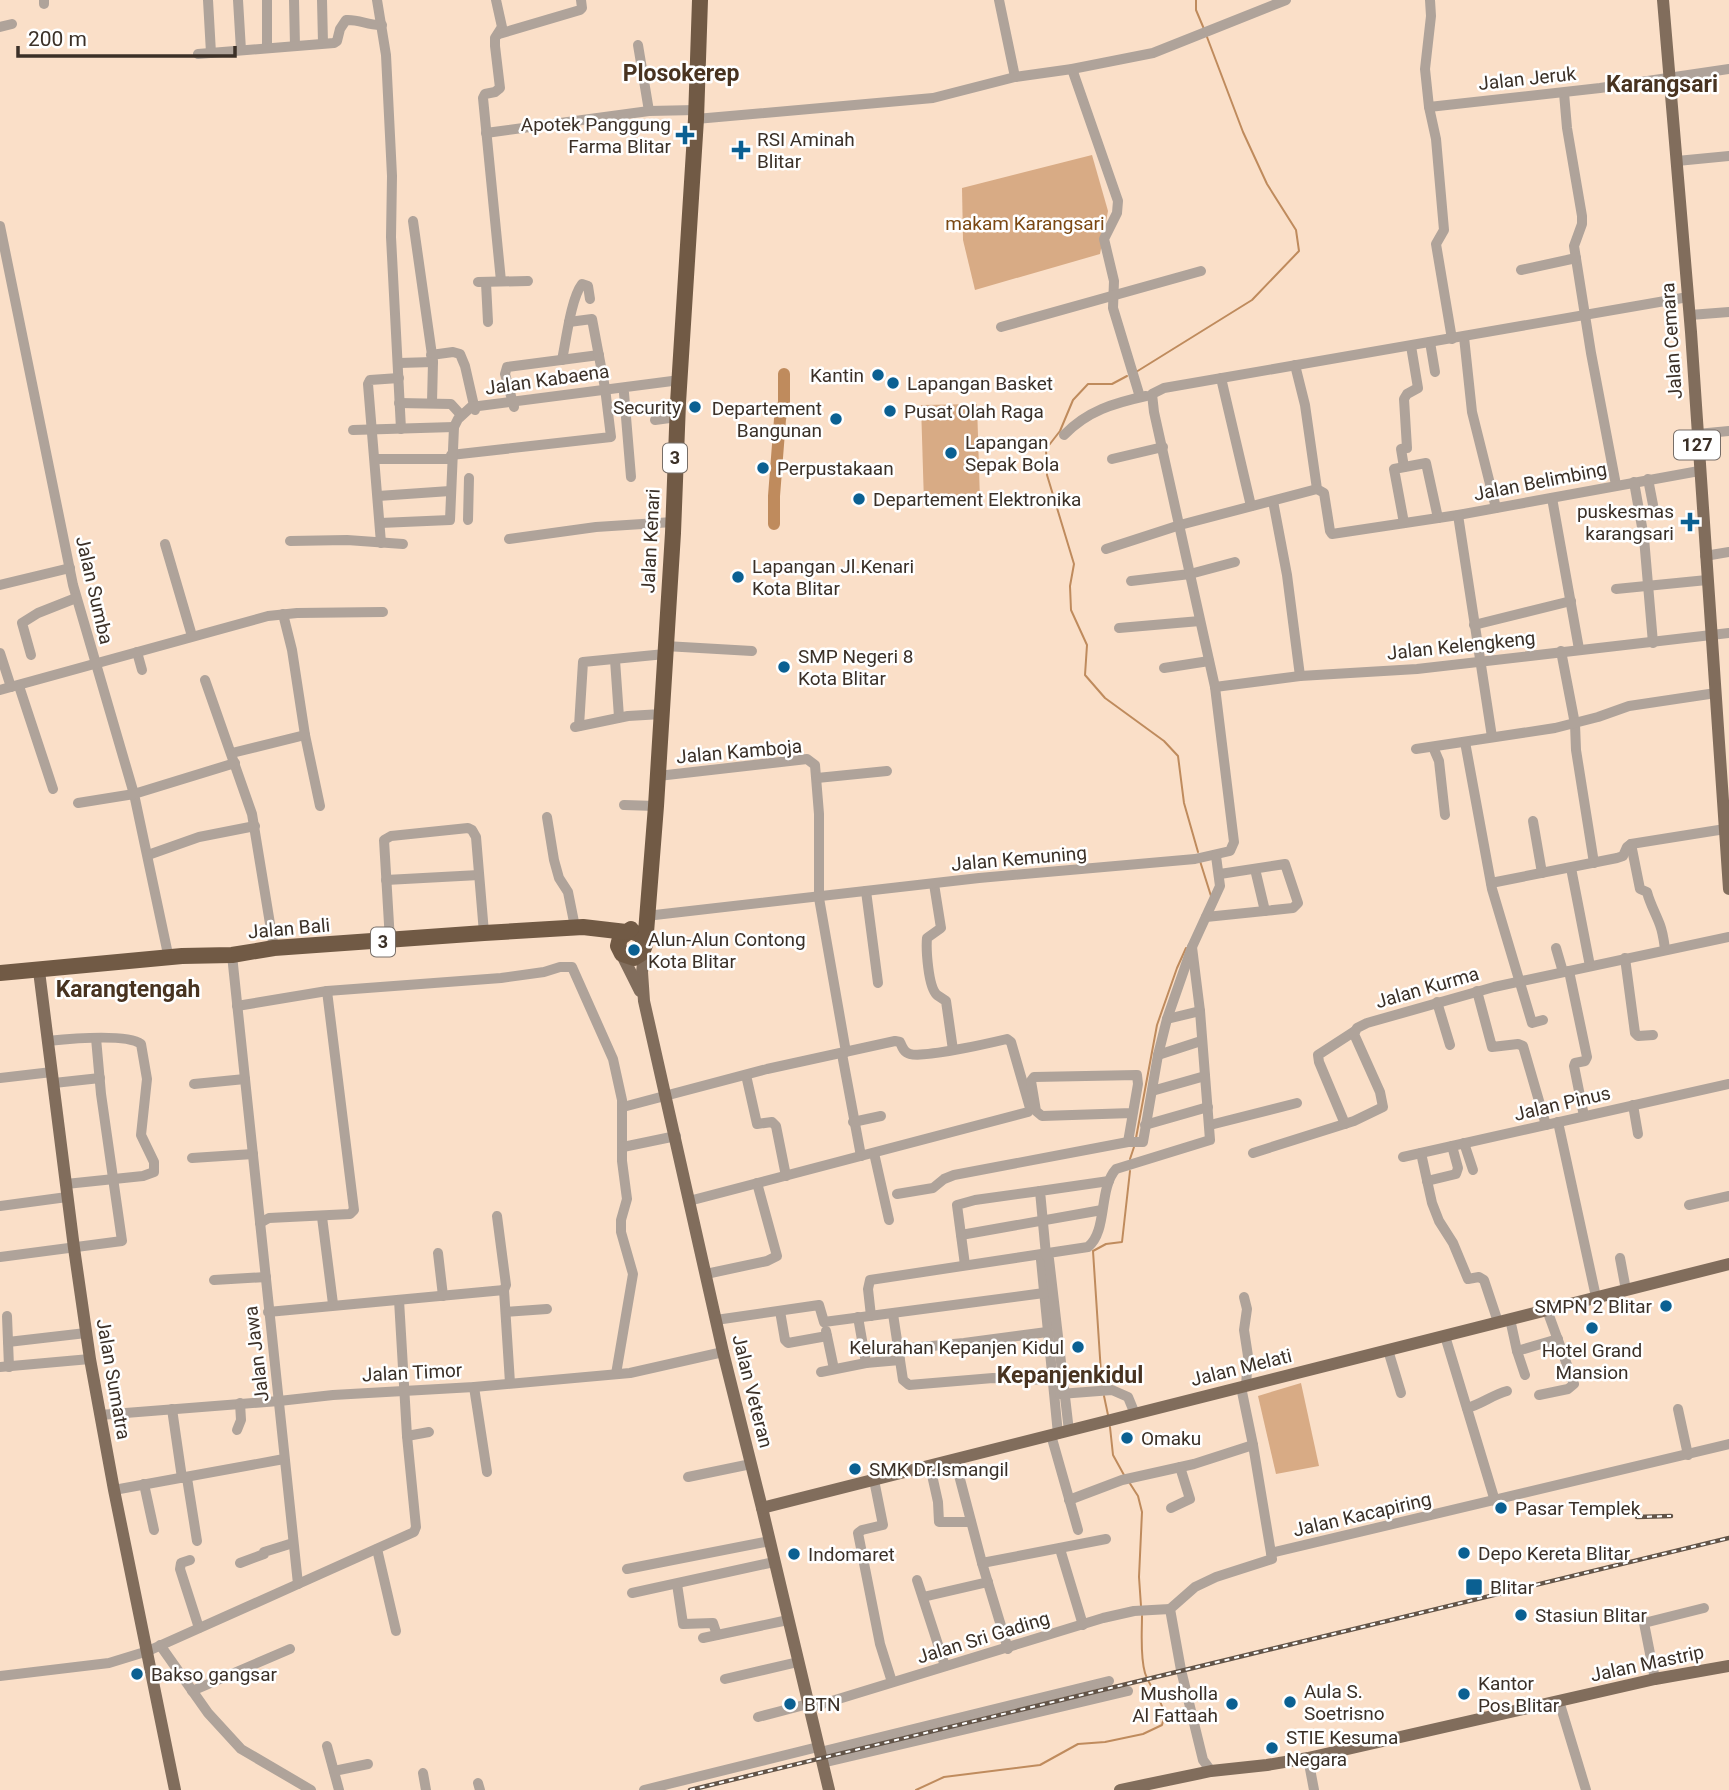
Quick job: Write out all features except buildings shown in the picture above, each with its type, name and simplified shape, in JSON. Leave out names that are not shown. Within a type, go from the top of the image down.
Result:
[{"type":"highway","name":"Jalan Kenari","points":[[646,916],[662,714],[700,0]]},
{"type":"highway","points":[[619,950],[618,942],[646,916]]},
{"type":"highway","name":"3","points":[[645,945],[646,916]]},
{"type":"highway","points":[[579,927],[607,937],[625,956],[634,958],[642,953],[645,945]]},
{"type":"highway","name":"3","points":[[579,927],[634,931],[641,934],[645,945]]},
{"type":"highway","name":"Jalan Bali","points":[[0,973],[177,957],[232,955],[274,948],[579,927]]},
{"type":"main road","name":"Jalan Cemara","points":[[1663,0],[1690,315],[1711,636],[1724,746],[1729,890]]},
{"type":"main road","name":"Jalan Veteran","points":[[645,945],[642,972],[644,1001],[723,1352],[829,1790]]},
{"type":"main road","name":"Jalan Veteran","points":[[619,950],[644,1001]]},
{"type":"main road","name":"Jalan Sumatra","points":[[38,971],[90,1359],[176,1790]]},
{"type":"main road","name":"Jalan Melati","points":[[762,1508],[1729,1264]]},
{"type":"main road","name":"Jalan Mastrip","points":[[1120,1790],[1206,1773],[1308,1758],[1655,1679],[1729,1666]]},
{"type":"street","points":[[208,0],[211,53]]},
{"type":"street","points":[[238,0],[241,50]]},
{"type":"street","points":[[267,0],[267,48]]},
{"type":"street","points":[[294,0],[295,46]]},
{"type":"street","points":[[322,0],[323,43]]},
{"type":"street","points":[[377,0],[386,55],[392,176],[391,237],[401,429]]},
{"type":"street","points":[[496,0],[501,20],[499,34]]},
{"type":"street","points":[[501,281],[483,98],[485,94],[500,88],[495,38],[499,34],[580,9],[581,0]]},
{"type":"street","points":[[999,0],[1015,77]]},
{"type":"street","points":[[486,133],[649,111],[696,114],[933,98],[1015,77],[1153,53],[1286,0]]},
{"type":"street","points":[[1430,0],[1431,16],[1425,69],[1436,139],[1444,230],[1436,244],[1472,412],[1496,508]]},
{"type":"street","points":[[198,54],[337,41],[346,20],[371,26],[382,25]]},
{"type":"street","points":[[638,45],[649,111]]},
{"type":"street","points":[[1072,69],[1118,201],[1117,213],[1104,239],[1114,281],[1113,308],[1132,372],[1152,404],[1163,447],[1215,687],[1234,842],[1231,849],[1236,872]]},
{"type":"street","name":"Jalan Jeruk","points":[[1429,107],[1564,93],[1729,69]]},
{"type":"street","points":[[1564,93],[1582,216],[1582,224],[1574,243],[1616,485]]},
{"type":"street","points":[[1677,161],[1729,156]]},
{"type":"street","points":[[413,221],[432,358],[432,402]]},
{"type":"street","name":"Jalan Sumba","points":[[0,226],[76,598],[95,665],[141,792],[148,855],[177,957]]},
{"type":"street","points":[[391,237],[415,238]]},
{"type":"street","points":[[1521,270],[1576,258]]},
{"type":"street","points":[[1001,327],[1201,271]]},
{"type":"street","points":[[488,322],[482,283],[528,281]]},
{"type":"street","points":[[375,459],[451,457],[609,438],[611,436],[606,392],[589,289],[584,284],[579,286],[562,360]]},
{"type":"street","points":[[1064,435],[1083,417],[1099,409],[1164,388],[1221,378],[1298,375],[1430,342],[1688,297]]},
{"type":"street","points":[[1690,315],[1729,312]]},
{"type":"street","points":[[569,322],[592,319]]},
{"type":"street","points":[[1430,342],[1436,372]]},
{"type":"street","points":[[1404,467],[1401,449],[1407,448],[1404,398],[1418,388],[1405,347]]},
{"type":"street","points":[[399,363],[453,352],[460,354],[465,366],[469,411]]},
{"type":"street","points":[[514,404],[505,374],[507,368],[599,355]]},
{"type":"street","points":[[1106,549],[1180,525],[1317,489],[1298,375]]},
{"type":"street","points":[[381,543],[368,382],[399,378]]},
{"type":"street","points":[[1221,378],[1251,506]]},
{"type":"street","name":"Jalan Kabaena","points":[[606,392],[624,393],[679,383]]},
{"type":"street","name":"Jalan Kabaena","points":[[469,411],[679,383]]},
{"type":"street","points":[[624,393],[631,477]]},
{"type":"street","points":[[399,403],[451,404],[469,411]]},
{"type":"street","points":[[380,523],[449,521],[454,426],[469,411]]},
{"type":"street","points":[[655,420],[677,417]]},
{"type":"street","points":[[353,430],[454,426]]},
{"type":"street","points":[[1697,435],[1729,431]]},
{"type":"street","points":[[1112,459],[1163,447]]},
{"type":"street","points":[[1404,523],[1394,468],[1426,463],[1438,518]]},
{"type":"street","name":"Jalan Belimbing","points":[[1317,489],[1324,493],[1329,531],[1332,534],[1438,518],[1699,471]]},
{"type":"street","points":[[468,520],[470,478]]},
{"type":"street","points":[[1648,479],[1655,514]]},
{"type":"street","points":[[1634,482],[1649,585],[1653,643]]},
{"type":"street","points":[[378,496],[450,495],[469,500]]},
{"type":"street","points":[[1552,498],[1579,649]]},
{"type":"street","points":[[1273,501],[1287,575],[1300,676]]},
{"type":"street","points":[[1458,514],[1492,737]]},
{"type":"street","points":[[509,539],[596,527],[673,522]]},
{"type":"street","points":[[290,541],[403,544]]},
{"type":"street","points":[[164,544],[192,636]]},
{"type":"street","points":[[1705,556],[1729,552]]},
{"type":"street","points":[[1131,581],[1190,574],[1235,562]]},
{"type":"street","points":[[0,585],[70,568]]},
{"type":"street","points":[[1616,589],[1707,580]]},
{"type":"street","points":[[32,655],[22,623],[37,612],[76,598]]},
{"type":"street","points":[[1475,625],[1571,601]]},
{"type":"street","points":[[10,688],[192,636],[283,614],[383,612]]},
{"type":"street","points":[[283,614],[320,806]]},
{"type":"street","points":[[1119,628],[1200,621]]},
{"type":"street","name":"Jalan Kelengkeng","points":[[1215,687],[1300,676],[1417,669],[1729,633]]},
{"type":"street","points":[[662,714],[619,717],[576,727],[583,663],[665,650],[752,651]]},
{"type":"street","points":[[1561,651],[1575,724],[1576,750],[1594,863]]},
{"type":"street","points":[[137,652],[142,670]]},
{"type":"street","points":[[0,653],[10,688],[53,789]]},
{"type":"street","points":[[615,660],[619,717]]},
{"type":"street","points":[[1164,668],[1209,661]]},
{"type":"street","points":[[205,680],[255,826],[274,948]]},
{"type":"street","points":[[1416,749],[1575,724],[1629,706],[1716,693]]},
{"type":"street","points":[[78,803],[141,792],[305,735]]},
{"type":"street","points":[[1465,742],[1491,883],[1518,982],[1532,1023],[1543,1020]]},
{"type":"street","points":[[1433,747],[1439,761],[1445,815]]},
{"type":"street","name":"Jalan Kamboja","points":[[658,776],[807,759],[815,765],[819,898],[853,1122],[861,1156]]},
{"type":"street","points":[[817,778],[887,771]]},
{"type":"street","points":[[624,805],[656,806]]},
{"type":"street","points":[[548,817],[559,878],[568,892],[579,927]]},
{"type":"street","points":[[1533,821],[1542,873]]},
{"type":"street","points":[[148,855],[199,837],[255,826]]},
{"type":"street","points":[[390,941],[383,845],[386,837],[468,828],[476,837],[484,933]]},
{"type":"street","points":[[1491,883],[1622,857],[1631,844],[1726,838]]},
{"type":"street","points":[[1631,844],[1640,889],[1647,892],[1660,924],[1665,949]]},
{"type":"street","name":"Jalan Kemuning","points":[[646,916],[866,891],[1205,858],[1231,849]]},
{"type":"street","points":[[1136,1142],[1145,1125],[1167,1019],[1192,947],[1220,886],[1220,874],[1205,858]]},
{"type":"street","points":[[1206,917],[1293,908],[1298,903],[1286,864],[1220,874]]},
{"type":"street","points":[[1255,869],[1265,911]]},
{"type":"street","points":[[1571,869],[1590,966]]},
{"type":"street","points":[[386,880],[479,875]]},
{"type":"street","points":[[934,884],[941,928],[927,938],[928,958],[932,987],[937,995],[946,1001],[953,1050]]},
{"type":"street","points":[[866,891],[878,983]]},
{"type":"street","name":"Jalan Kurma","points":[[1345,1124],[1318,1055],[1374,1020],[1476,991],[1729,937]]},
{"type":"street","points":[[871,1316],[868,1285],[870,1280],[1088,1247],[1097,1237],[1109,1181],[1116,1168],[1210,1140],[1192,947]]},
{"type":"street","points":[[1556,948],[1566,972],[1587,1057],[1585,1061],[1575,1063],[1574,1066],[1584,1116]]},
{"type":"street","name":"Jalan Jawa","points":[[232,955],[298,1584]]},
{"type":"street","points":[[1625,958],[1635,1033],[1638,1036],[1653,1035]]},
{"type":"street","points":[[237,1006],[327,991],[501,978],[569,966],[575,971],[608,1046],[626,1106],[622,1161],[627,1199],[621,1220],[621,1232],[633,1274],[622,1373]]},
{"type":"street","points":[[260,1223],[269,1218],[322,1217],[350,1214],[354,1210],[327,991]]},
{"type":"street","points":[[1476,991],[1495,1060]]},
{"type":"street","points":[[1437,1002],[1450,1045]]},
{"type":"street","points":[[1167,1019],[1200,1011]]},
{"type":"street","points":[[1253,1153],[1345,1124],[1383,1107],[1355,1038],[1355,1031]]},
{"type":"street","points":[[0,1206],[154,1172],[154,1162],[141,1135],[147,1079],[145,1060],[138,1042],[96,1038],[47,1041]]},
{"type":"street","points":[[0,1257],[121,1242],[96,1038]]},
{"type":"street","points":[[626,1106],[746,1075],[899,1041],[908,1054],[953,1050],[1010,1040],[1026,1095],[1028,1112],[689,1201]]},
{"type":"street","points":[[1158,1055],[1201,1041]]},
{"type":"street","points":[[1492,1047],[1518,1044],[1523,1046],[1546,1125]]},
{"type":"street","points":[[746,1075],[757,1124],[772,1122],[776,1126],[786,1176]]},
{"type":"street","points":[[1132,1113],[1042,1116],[1036,1111],[1031,1081],[1034,1077],[1138,1076],[1132,1113],[1136,1142],[1134,1162]]},
{"type":"street","points":[[1152,1091],[1205,1076]]},
{"type":"street","points":[[0,1078],[100,1078]]},
{"type":"street","points":[[194,1084],[245,1079]]},
{"type":"street","name":"Jalan Pinus","points":[[1404,1157],[1729,1084]]},
{"type":"street","points":[[1210,1125],[1297,1103]]},
{"type":"street","points":[[1633,1105],[1637,1134]]},
{"type":"street","points":[[1145,1125],[1208,1107]]},
{"type":"street","points":[[853,1122],[881,1116]]},
{"type":"street","points":[[1558,1122],[1596,1297]]},
{"type":"street","points":[[625,1147],[676,1136]]},
{"type":"street","points":[[897,1194],[933,1188],[954,1175],[1136,1142]]},
{"type":"street","points":[[1464,1143],[1473,1170]]},
{"type":"street","points":[[1427,1181],[1456,1174],[1458,1168],[1451,1146]]},
{"type":"street","points":[[874,1153],[889,1220]]},
{"type":"street","points":[[1421,1153],[1439,1221],[1453,1243],[1468,1279],[1479,1277],[1484,1280],[1517,1351],[1525,1375]]},
{"type":"street","points":[[192,1158],[253,1154]]},
{"type":"street","points":[[965,1265],[958,1204],[1109,1181]]},
{"type":"street","points":[[706,1274],[778,1256],[757,1183]]},
{"type":"street","points":[[1040,1191],[1046,1255],[1049,1259],[1047,1332],[1052,1380],[1059,1394]]},
{"type":"street","points":[[1689,1205],[1729,1196]]},
{"type":"street","points":[[961,1236],[1102,1209]]},
{"type":"street","points":[[497,1216],[506,1285],[504,1290],[510,1383]]},
{"type":"street","points":[[322,1217],[333,1304]]},
{"type":"street","points":[[438,1253],[443,1296]]},
{"type":"street","points":[[1046,1255],[1041,1260],[1059,1394],[1059,1433],[1069,1500],[1078,1530]]},
{"type":"street","points":[[1620,1258],[1626,1290]]},
{"type":"street","points":[[214,1280],[265,1278]]},
{"type":"street","points":[[268,1311],[504,1290]]},
{"type":"street","points":[[824,1322],[1044,1293]]},
{"type":"street","points":[[1244,1297],[1247,1309],[1244,1330],[1248,1356],[1244,1387],[1271,1553]]},
{"type":"street","points":[[0,1676],[100,1666],[148,1651],[414,1532],[416,1527],[407,1436],[399,1300]]},
{"type":"street","points":[[716,1320],[819,1305],[834,1369]]},
{"type":"street","points":[[506,1312],[547,1310]]},
{"type":"street","points":[[1539,1395],[1568,1389],[1574,1384],[1547,1310]]},
{"type":"street","points":[[780,1311],[785,1340],[788,1343],[827,1336]]},
{"type":"street","points":[[893,1314],[903,1380],[909,1385],[993,1378],[1052,1380]]},
{"type":"street","points":[[7,1316],[8,1342],[4,1367],[90,1359]]},
{"type":"street","points":[[858,1317],[866,1363]]},
{"type":"street","points":[[821,1372],[900,1355],[1047,1332]]},
{"type":"street","points":[[8,1342],[86,1333]]},
{"type":"street","points":[[1451,1334],[1467,1408],[1495,1501]]},
{"type":"street","points":[[1517,1351],[1558,1339]]},
{"type":"street","points":[[1388,1350],[1401,1393]]},
{"type":"street","name":"Jalan Timor","points":[[100,1415],[622,1373],[723,1352]]},
{"type":"street","points":[[474,1387],[487,1472]]},
{"type":"street","points":[[1467,1408],[1507,1391]]},
{"type":"street","points":[[1059,1394],[1120,1392],[1128,1397],[1135,1414]]},
{"type":"street","points":[[237,1430],[241,1420],[240,1404]]},
{"type":"street","points":[[172,1409],[197,1541]]},
{"type":"street","points":[[1678,1409],[1688,1455]]},
{"type":"street","points":[[407,1436],[429,1432]]},
{"type":"street","name":"Jalan Kacapiring","points":[[1170,1609],[1195,1587],[1216,1577],[1271,1561],[1271,1553],[1729,1444]]},
{"type":"street","points":[[1069,1500],[1126,1479],[1180,1467],[1253,1445]]},
{"type":"street","points":[[114,1490],[284,1460]]},
{"type":"street","points":[[955,1460],[1008,1648]]},
{"type":"street","points":[[688,1477],[751,1464]]},
{"type":"street","points":[[930,1466],[938,1502],[939,1522],[971,1522]]},
{"type":"street","points":[[1171,1508],[1190,1499],[1180,1467]]},
{"type":"street","points":[[874,1480],[883,1525],[858,1533],[880,1644],[892,1682]]},
{"type":"street","points":[[144,1484],[154,1530]]},
{"type":"street","points":[[982,1563],[1022,1553],[1060,1549],[1106,1539]]},
{"type":"street","points":[[626,1569],[770,1541]]},
{"type":"street","points":[[240,1563],[293,1543]]},
{"type":"street","points":[[377,1549],[396,1631]]},
{"type":"street","points":[[1060,1549],[1083,1625]]},
{"type":"street","points":[[190,1560],[181,1563],[180,1569],[199,1628]]},
{"type":"street","points":[[632,1593],[774,1562]]},
{"type":"street","points":[[917,1580],[945,1666]]},
{"type":"street","points":[[923,1597],[988,1582]]},
{"type":"street","points":[[677,1584],[683,1624],[713,1623],[717,1635]]},
{"type":"street","points":[[1655,1679],[1644,1623],[1704,1608]]},
{"type":"street","points":[[1170,1609],[1206,1773]]},
{"type":"street","name":"Jalan Sri Gading","points":[[758,1717],[808,1706],[1134,1611],[1170,1609]]},
{"type":"street","points":[[703,1638],[788,1620]]},
{"type":"street","points":[[160,1645],[192,1691],[242,1749],[312,1790]]},
{"type":"street","points":[[192,1691],[290,1649]]},
{"type":"street","points":[[725,1679],[798,1662]]},
{"type":"street","points":[[820,1754],[1109,1681]]},
{"type":"street","points":[[644,1790],[1128,1691]]},
{"type":"street","points":[[1559,1701],[1586,1790]]},
{"type":"street","points":[[327,1746],[339,1790]]},
{"type":"street","points":[[1308,1758],[1314,1790]]},
{"type":"street","points":[[334,1771],[368,1764]]},
{"type":"street","points":[[423,1773],[426,1790]]},
{"type":"green space","name":"makam Karangsari","points":[[1092,155],[1108,211],[1100,254],[975,290],[963,240],[962,188]]},
{"type":"green space","name":"Lapangan Sepak Bola","points":[[977,404],[980,501],[924,503],[921,405]]},
{"type":"green space","points":[[1301,1383],[1319,1466],[1276,1474],[1258,1396]]},
{"type":"waterway","points":[[1196,0],[1196,10],[1204,29]]},
{"type":"waterway","points":[[1136,372],[1252,300],[1299,251],[1296,230],[1267,184],[1243,132],[1207,37]]},
{"type":"waterway","points":[[774,524],[784,374]]},
{"type":"waterway","points":[[1127,376],[1112,384],[1088,384],[1073,400],[1060,431],[1046,449],[1047,475],[1074,564],[1070,586],[1071,610],[1087,645],[1085,675],[1105,698],[1164,741],[1178,756],[1184,803],[1198,852]]},
{"type":"waterway","points":[[1200,861],[1211,896]]},
{"type":"waterway","points":[[1136,1138],[1157,1025],[1186,948]]},
{"type":"waterway","points":[[1130,1159],[1134,1147]]},
{"type":"waterway","points":[[1102,1388],[1093,1251],[1106,1244],[1122,1242],[1130,1171]]},
{"type":"waterway","points":[[1104,1396],[1108,1415]]},
{"type":"waterway","points":[[1110,1427],[1113,1455],[1124,1475]]},
{"type":"waterway","points":[[1129,1482],[1138,1496],[1142,1512],[1139,1577],[1141,1606]]},
{"type":"waterway","points":[[916,1790],[944,1777],[1040,1765],[1078,1744],[1105,1742],[1143,1734],[1162,1725],[1164,1718],[1161,1704],[1143,1666],[1142,1616]]},
{"type":"railway","points":[[1637,1517],[1671,1516]]},
{"type":"railway","points":[[690,1790],[1729,1538]]},
{"type":"place","name":"Apotek Panggung Farma Blitar","points":[[685,135]]},
{"type":"place","name":"RSI Aminah Blitar","points":[[741,150]]},
{"type":"place","name":"Kantin","points":[[878,375]]},
{"type":"place","name":"Lapangan Basket","points":[[893,383]]},
{"type":"place","name":"Security","points":[[695,407]]},
{"type":"place","name":"Pusat Olah Raga","points":[[890,411]]},
{"type":"place","name":"Departement Bangunan","points":[[836,419]]},
{"type":"place","name":"Lapangan Sepak Bola","points":[[951,453]]},
{"type":"place","name":"Perpustakaan","points":[[763,468]]},
{"type":"place","name":"Departement Elektronika","points":[[859,499]]},
{"type":"place","name":"puskesmas karangsari","points":[[1690,522]]},
{"type":"place","name":"Lapangan Jl.Kenari Kota Blitar","points":[[738,577]]},
{"type":"place","name":"SMP Negeri 8 Kota Blitar","points":[[784,667]]},
{"type":"place","name":"Alun-Alun Contong Kota Blitar","points":[[634,950]]},
{"type":"place","name":"SMPN 2 Blitar","points":[[1666,1306]]},
{"type":"place","name":"Hotel Grand Mansion","points":[[1592,1328]]},
{"type":"place","name":"Kelurahan Kepanjen Kidul","points":[[1078,1347]]},
{"type":"place","name":"Omaku","points":[[1127,1438]]},
{"type":"place","name":"SMK Dr.Ismangil","points":[[855,1469]]},
{"type":"place","name":"Pasar Templek","points":[[1501,1508]]},
{"type":"place","name":"Depo Kereta Blitar","points":[[1464,1553]]},
{"type":"place","name":"Indomaret","points":[[794,1554]]},
{"type":"place","name":"Blitar","points":[[1474,1587]]},
{"type":"place","name":"Stasiun Blitar","points":[[1521,1615]]},
{"type":"place","name":"Bakso gangsar","points":[[137,1674]]},
{"type":"place","name":"Kantor Pos Blitar","points":[[1464,1694]]},
{"type":"place","name":"Aula S. Soetrisno","points":[[1290,1702]]},
{"type":"place","name":"BTN","points":[[790,1704]]},
{"type":"place","name":"Musholla Al Fattaah","points":[[1232,1704]]},
{"type":"place","name":"STIE Kesuma Negara","points":[[1272,1748]]},
{"type":"district","name":"Plosokerep","points":[[681,73]]},
{"type":"district","name":"Karangsari","points":[[1662,84]]},
{"type":"district","name":"Karangtengah","points":[[128,989]]},
{"type":"district","name":"Kepanjenkidul","points":[[1070,1375]]}]
